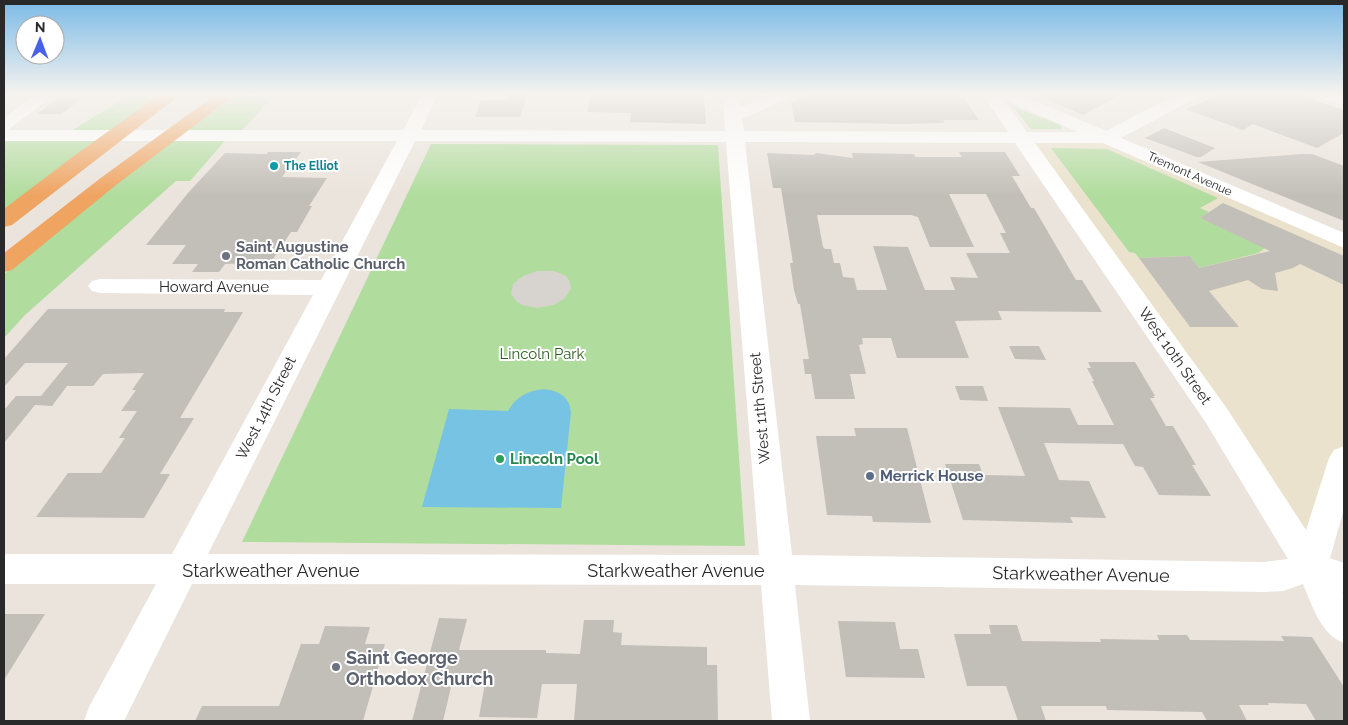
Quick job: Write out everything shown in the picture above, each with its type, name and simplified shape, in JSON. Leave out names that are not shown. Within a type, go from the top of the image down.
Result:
[{"type":"highway","points":[[4,220],[124,129]]},
{"type":"highway","points":[[4,265],[109,181],[180,129]]},
{"type":"highway","points":[[4,210],[78,162]]},
{"type":"highway","points":[[4,274],[109,181]]},
{"type":"street","name":"West 14th Street","points":[[103,721],[412,129]]},
{"type":"street","points":[[4,136],[408,136],[524,129]]},
{"type":"street","name":"West 11th Street","points":[[734,129],[791,721]]},
{"type":"street","points":[[894,129],[1022,139],[1107,138],[1124,129]]},
{"type":"street","name":"West 10th Street","points":[[1015,129],[1216,414],[1311,566],[1328,602],[1344,626]]},
{"type":"street","name":"Tremont Avenue","points":[[1086,129],[1344,241]]},
{"type":"street","name":"Howard Avenue","points":[[100,286],[329,288]]},
{"type":"street","points":[[1344,458],[1311,566],[1344,578]]},
{"type":"street","name":"Starkweather Avenue","points":[[4,569],[776,570],[1265,577],[1283,576],[1311,566]]},
{"type":"shaded area","points":[[1107,138],[1344,241],[1344,458],[1311,566],[1022,139]]},
{"type":"shaded area","points":[[537,271],[554,271],[566,276],[571,289],[565,298],[554,305],[537,308],[517,302],[511,294],[513,284],[523,276]]},
{"type":"green space","points":[[75,129],[124,129],[78,162],[4,210],[4,143],[13,136],[63,136]]},
{"type":"green space","points":[[184,129],[244,129],[238,135],[230,135],[190,181],[176,181],[25,315],[4,338],[4,274]]},
{"type":"green space","name":"Lincoln Park","points":[[431,144],[718,145],[745,546],[242,542]]},
{"type":"green space","points":[[1051,148],[1107,149],[1218,198],[1200,208],[1209,212],[1200,218],[1265,248],[1258,253],[1199,268],[1190,256],[1139,258],[1135,253],[1129,252]]},
{"type":"water","name":"Lincoln Pool","points":[[544,389],[559,393],[566,398],[571,412],[561,508],[422,507],[449,409],[508,411],[523,395]]},
{"type":"building","points":[[1166,129],[1215,148],[1201,157],[1197,157],[1145,138]]},
{"type":"building","points":[[1266,129],[1344,129],[1344,133],[1317,148]]},
{"type":"building","points":[[268,152],[301,152],[282,177],[327,178],[309,206],[312,206],[297,232],[291,232],[271,262],[225,264],[219,272],[192,272],[198,264],[172,264],[186,245],[146,245],[188,193],[225,153],[267,154]]},
{"type":"building","points":[[959,152],[1005,152],[1020,176],[1012,176],[1031,208],[1034,208],[1076,280],[1082,280],[1102,312],[998,311],[1002,320],[955,321],[969,358],[897,358],[891,338],[862,338],[863,344],[859,345],[866,374],[850,374],[855,399],[815,399],[811,374],[805,374],[803,359],[809,359],[800,304],[798,304],[794,290],[790,263],[793,263],[781,188],[773,188],[767,153],[814,155],[816,153],[853,158],[852,153],[914,154],[915,157],[962,157]],"holes":[[[949,194],[986,194],[1006,233],[1000,233],[1010,253],[966,253],[978,278],[950,277],[955,290],[925,290],[908,247],[873,246],[887,290],[857,290],[854,278],[843,277],[840,263],[834,263],[831,249],[823,247],[817,215],[911,215],[918,217],[930,247],[974,247]]]},
{"type":"building","points":[[1312,154],[1344,166],[1344,221],[1198,162]]},
{"type":"building","points":[[1223,203],[1344,256],[1344,285],[1300,264],[1275,273],[1278,291],[1262,289],[1248,280],[1209,291],[1239,327],[1190,327],[1139,258],[1190,256],[1199,268],[1270,251],[1200,218]]},
{"type":"building","points":[[48,309],[225,309],[224,312],[243,312],[180,418],[194,418],[160,474],[170,474],[144,518],[36,517],[68,473],[101,473],[125,438],[119,438],[137,411],[121,411],[136,390],[132,390],[144,373],[103,374],[93,386],[67,386],[52,406],[35,405],[4,443],[4,410],[16,396],[41,396],[68,363],[25,363],[4,387],[4,359]]},
{"type":"building","points":[[1009,346],[1039,346],[1046,360],[1015,359]]},
{"type":"building","points":[[1088,362],[1135,362],[1155,396],[1153,396],[1155,398],[1150,398],[1166,426],[1173,426],[1196,465],[1192,465],[1211,496],[1159,495],[1143,467],[1135,466],[1123,444],[1044,443],[1059,480],[1089,481],[1106,518],[1070,517],[1073,523],[963,520],[945,464],[979,464],[983,475],[1025,476],[998,407],[1070,408],[1078,425],[1114,425],[1092,381],[1094,381],[1087,368],[1091,368]]},
{"type":"building","points":[[955,386],[983,386],[988,401],[960,400]]},
{"type":"building","name":"Merrick House","points":[[854,428],[907,428],[931,523],[873,522],[872,516],[827,515],[816,436],[856,436]]},
{"type":"building","points":[[4,614],[45,614],[4,680]]},
{"type":"building","points":[[439,618],[467,619],[459,650],[546,650],[546,653],[580,654],[584,620],[614,620],[613,632],[622,633],[621,645],[707,647],[707,665],[717,665],[718,721],[574,721],[577,684],[542,684],[537,718],[479,717],[485,683],[452,683],[443,721],[412,721]]},
{"type":"building","points":[[838,621],[895,622],[900,649],[918,649],[925,678],[846,677]]},
{"type":"building","points":[[989,625],[1017,625],[1022,641],[1101,642],[1100,639],[1159,640],[1157,635],[1187,635],[1190,640],[1284,641],[1281,636],[1312,637],[1344,687],[1344,721],[1316,721],[1306,704],[1268,703],[1269,705],[1239,705],[1247,721],[1207,721],[1202,712],[1107,710],[1106,706],[1041,706],[1046,721],[1018,721],[1006,686],[967,686],[954,634],[991,634]]},
{"type":"building","name":"Saint George Orthodox Church","points":[[325,626],[370,627],[365,644],[385,644],[363,721],[195,721],[202,706],[279,706],[301,644],[319,644]]},
{"type":"place","name":"The Elliot","points":[[274,166]]},
{"type":"place","name":"Saint Augustine Roman Catholic Church","points":[[226,256]]},
{"type":"place","name":"Lincoln Pool","points":[[500,459]]},
{"type":"place","name":"Merrick House","points":[[870,476]]},
{"type":"place","name":"Saint George Orthodox Church","points":[[336,667]]}]
